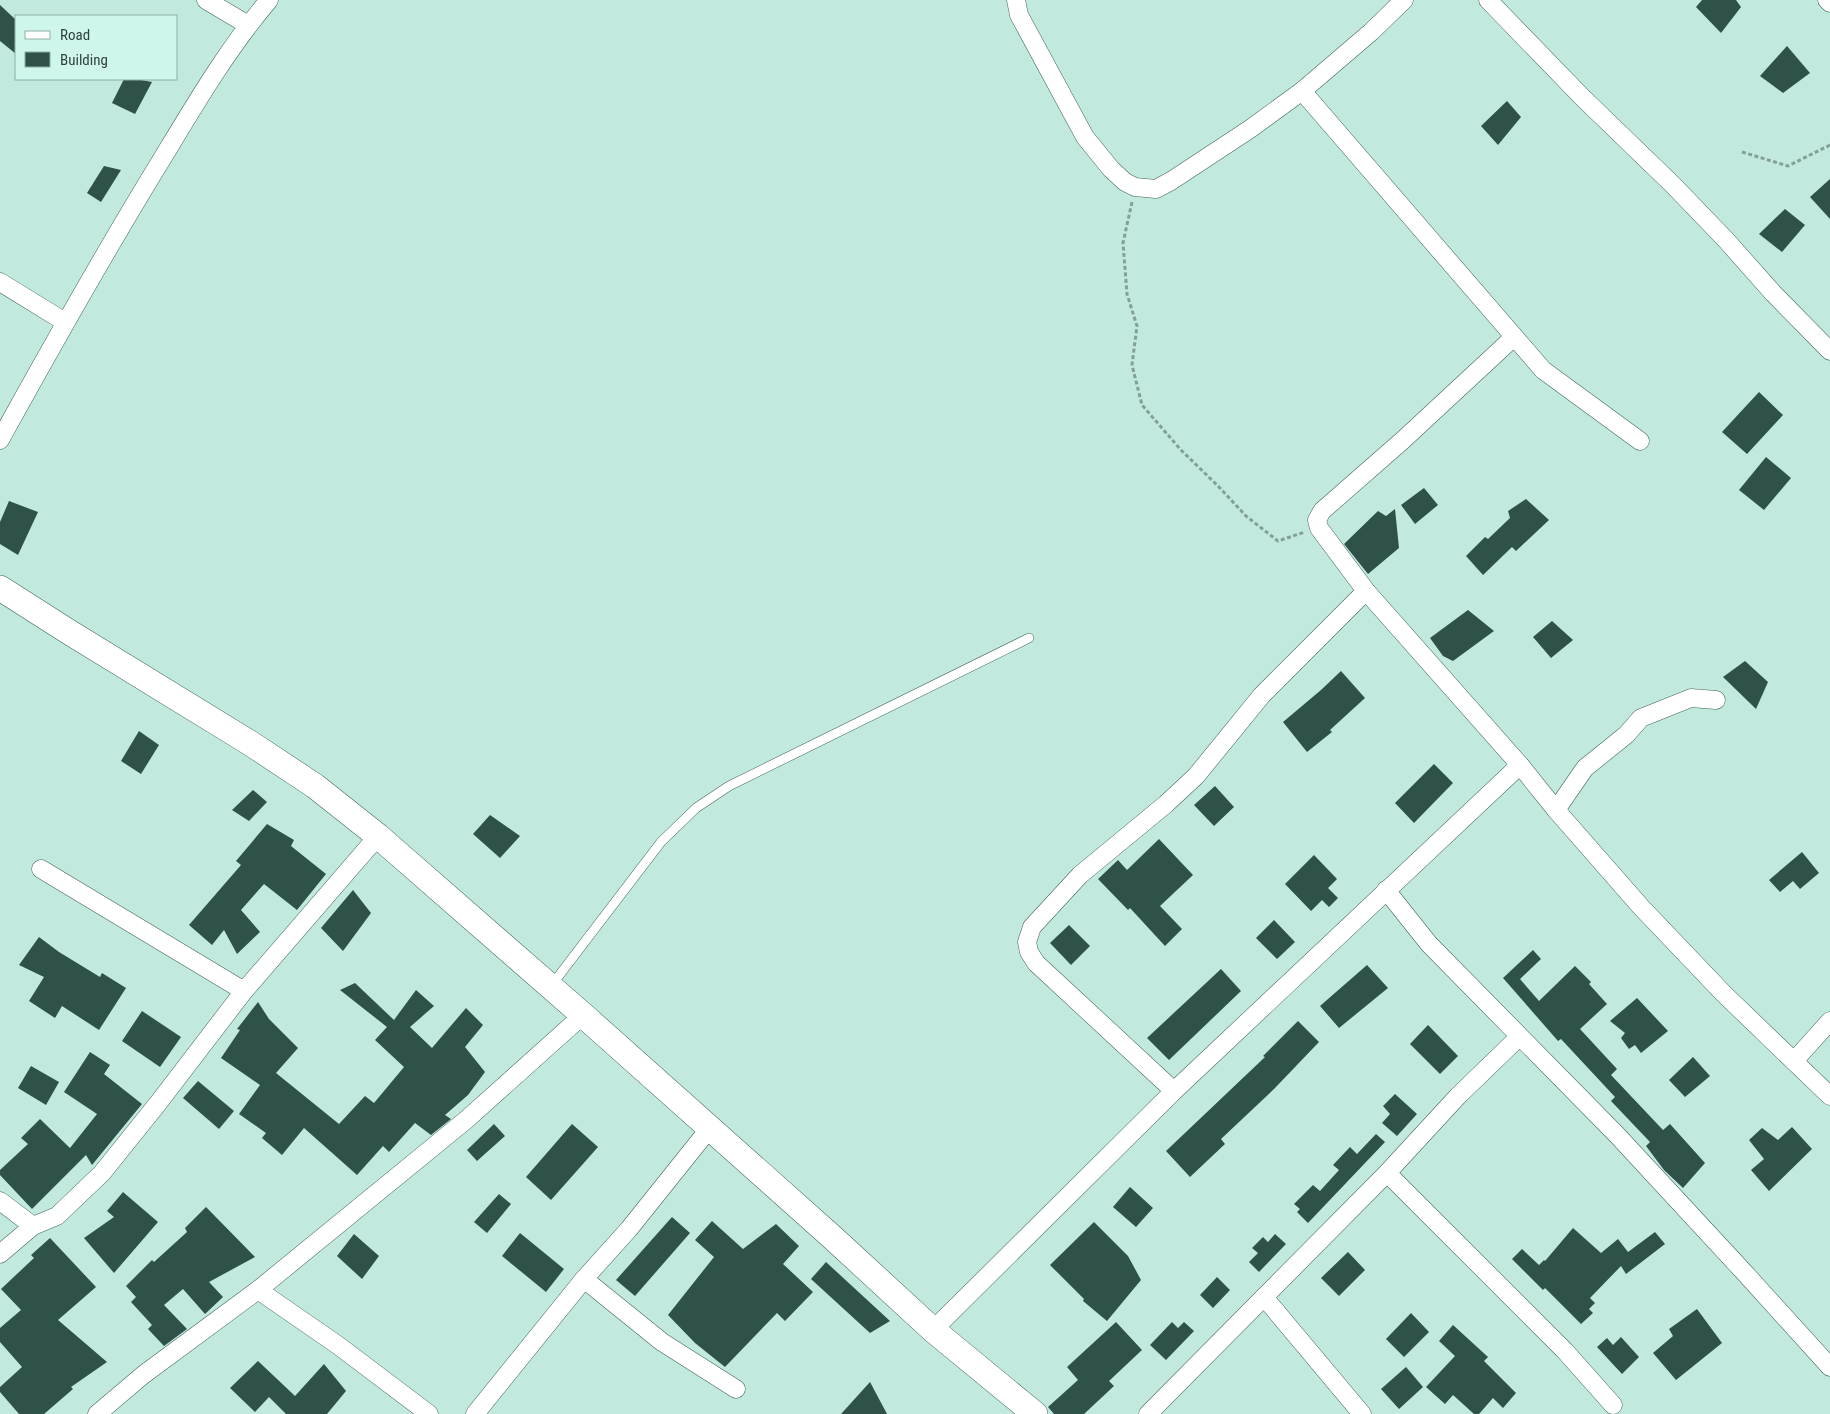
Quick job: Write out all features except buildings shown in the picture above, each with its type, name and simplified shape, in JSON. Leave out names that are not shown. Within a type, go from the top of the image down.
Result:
[{"type":"street","points":[[206,0],[248,25]]},
{"type":"street","points":[[0,440],[65,322],[183,124],[248,25],[269,0]]},
{"type":"street","points":[[1016,0],[1019,15],[1085,137],[1112,169],[1126,182],[1135,187],[1156,189],[1250,129],[1302,91],[1371,32],[1404,0]]},
{"type":"street","points":[[1488,0],[1582,97],[1673,185],[1726,240],[1773,294],[1830,351]]},
{"type":"street","points":[[1302,91],[1543,370],[1640,441]]},
{"type":"street","points":[[0,282],[65,322]]},
{"type":"street","points":[[1514,337],[1403,440],[1322,511],[1317,520],[1319,528],[1366,591],[1520,764],[1556,810],[1641,907],[1724,994],[1830,1096]]},
{"type":"street","points":[[0,588],[274,759],[315,786],[378,836],[551,986],[832,1237],[933,1330],[1035,1414]]},
{"type":"street","points":[[1174,1091],[1036,963],[1029,952],[1027,942],[1032,927],[1080,875],[1166,804],[1196,776],[1262,695],[1366,591]]},
{"type":"street","points":[[1556,810],[1585,768],[1626,735],[1641,718],[1691,698],[1716,700]]},
{"type":"street","points":[[933,1330],[1174,1091],[1520,764]]},
{"type":"street","points":[[0,1254],[33,1226],[57,1216],[102,1173],[244,991],[378,836]]},
{"type":"street","points":[[41,869],[244,991]]},
{"type":"street","points":[[1386,890],[1430,944],[1624,1142],[1830,1367]]},
{"type":"street","points":[[97,1414],[144,1375],[258,1290],[466,1120],[583,1015]]},
{"type":"street","points":[[1794,1061],[1830,1021]]},
{"type":"street","points":[[1148,1414],[1387,1173],[1458,1096],[1519,1036]]},
{"type":"street","points":[[475,1414],[584,1279],[629,1229],[709,1129]]},
{"type":"street","points":[[1387,1173],[1565,1351],[1613,1405]]},
{"type":"street","points":[[0,1200],[33,1226]]},
{"type":"street","points":[[584,1279],[662,1342],[736,1389]]},
{"type":"street","points":[[258,1290],[339,1346],[429,1414]]},
{"type":"street","points":[[1264,1297],[1362,1414]]},
{"type":"lane","points":[[551,986],[661,842],[696,808],[729,786],[1029,638]]},
{"type":"path","points":[[1742,152],[1788,166],[1830,144]]},
{"type":"path","points":[[1135,187],[1123,243],[1127,294],[1137,326],[1132,366],[1142,405],[1181,450],[1246,516],[1278,541],[1319,528]]}]
